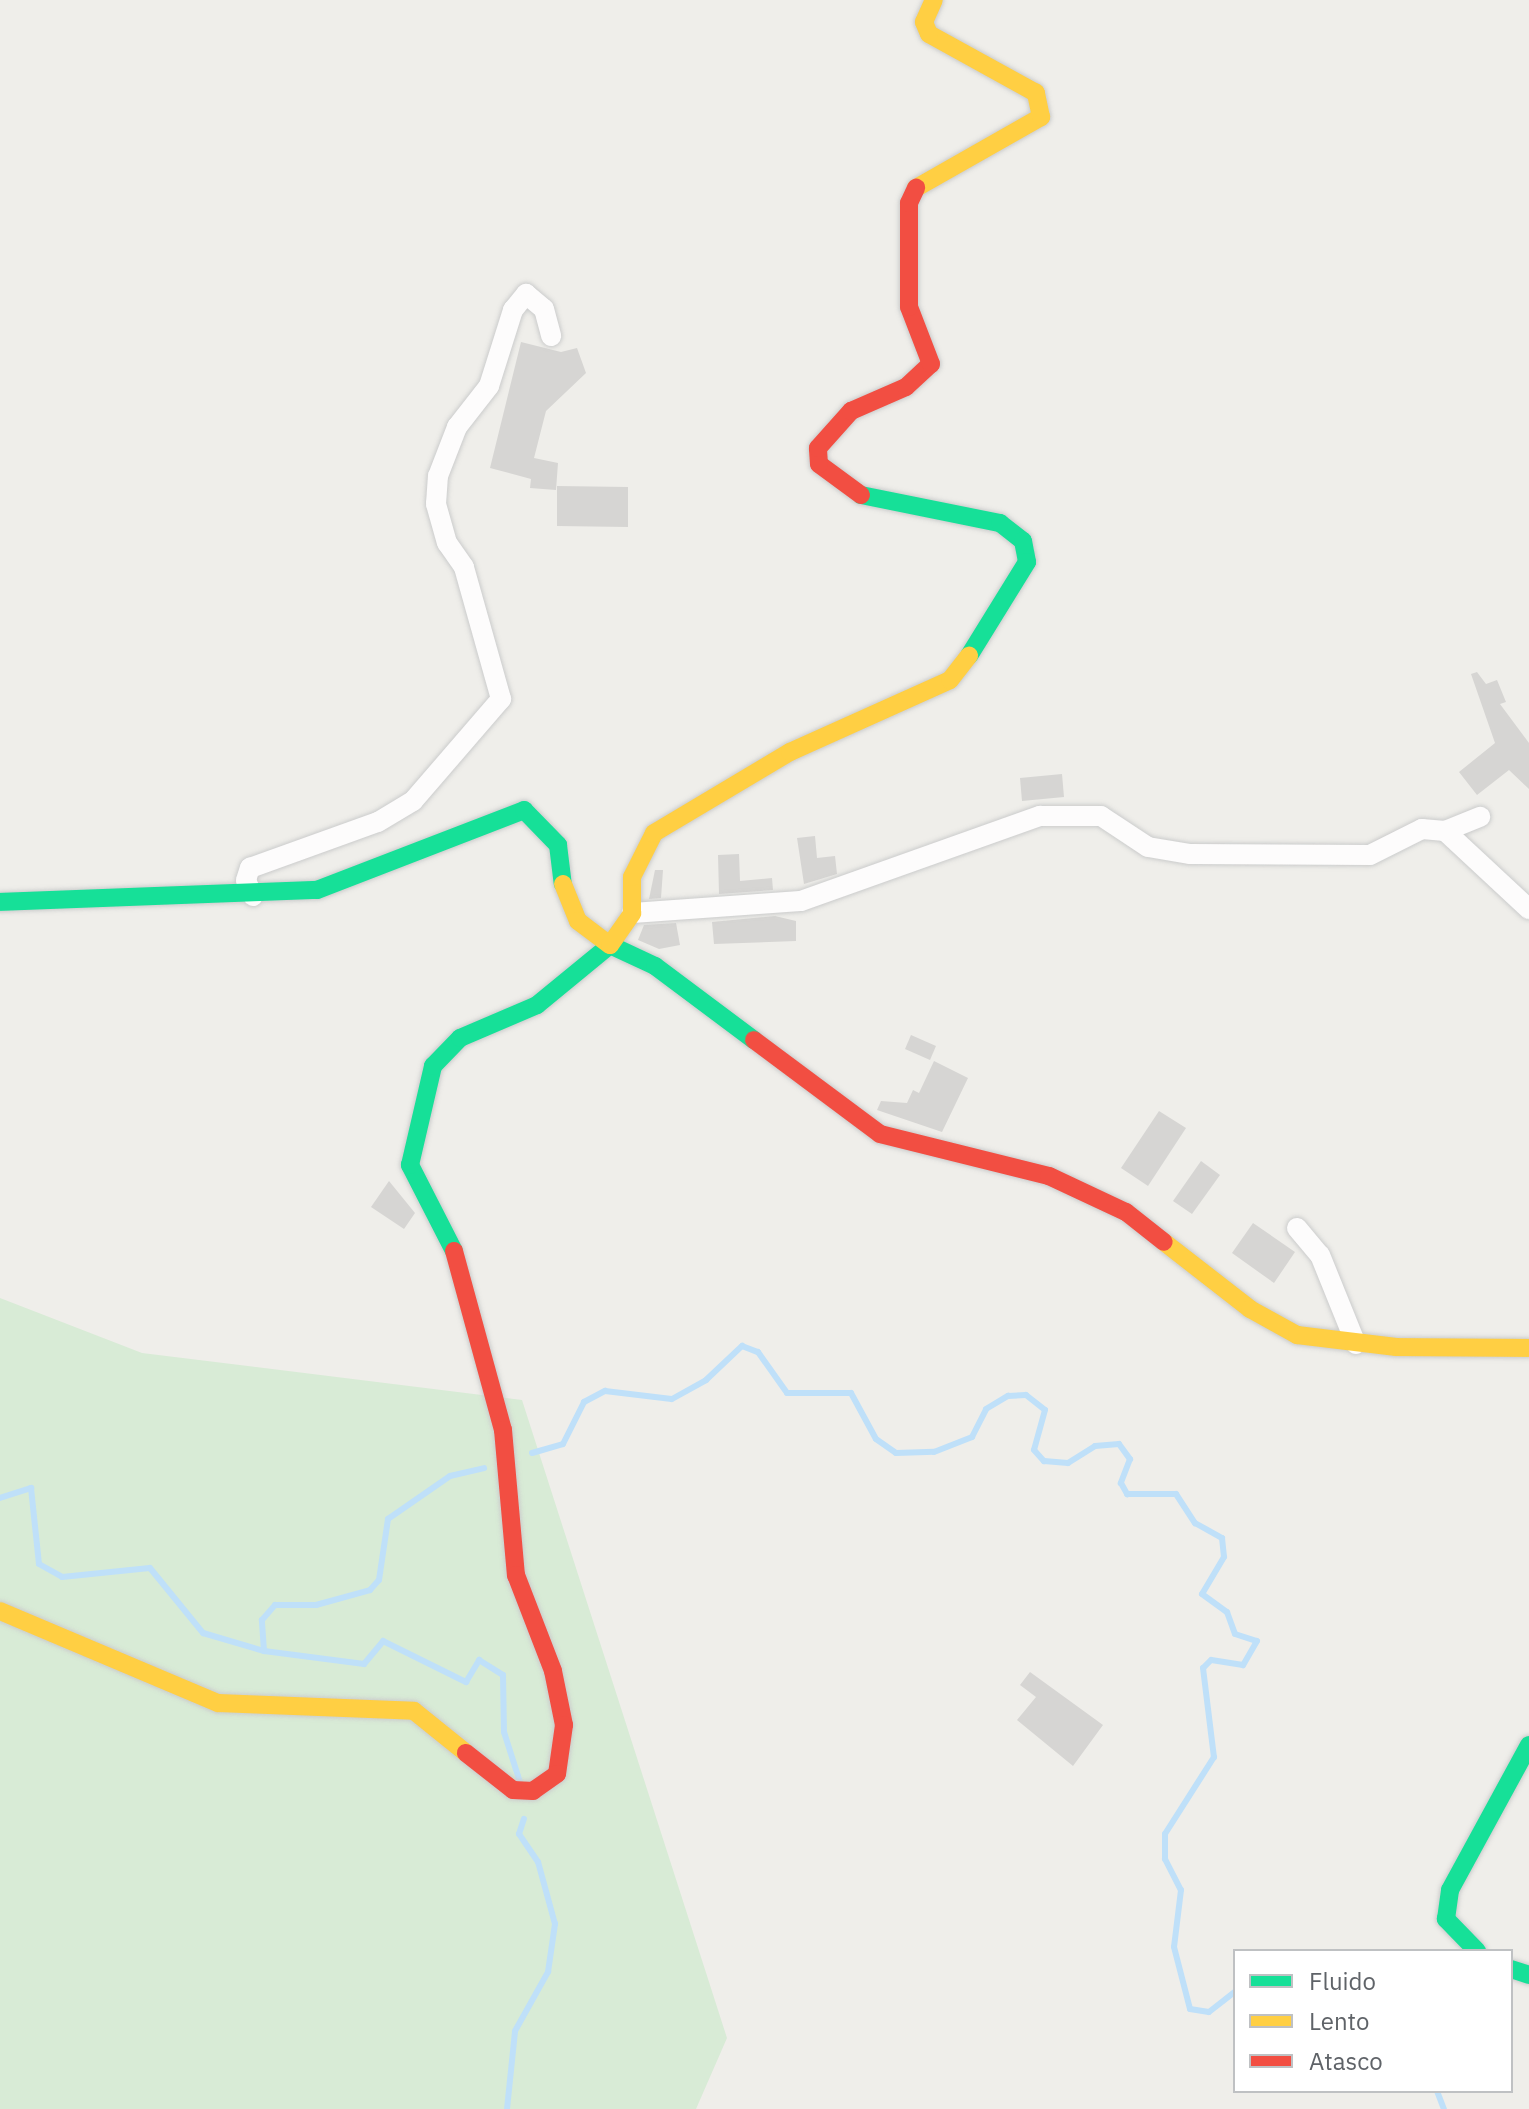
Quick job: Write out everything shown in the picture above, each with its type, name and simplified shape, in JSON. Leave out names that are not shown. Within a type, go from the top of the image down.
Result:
[{"type":"street","points":[[0,1611],[218,1703],[414,1711],[513,1790],[533,1791],[557,1774],[564,1725],[553,1671],[516,1575],[503,1430],[457,1257],[410,1165],[433,1066],[460,1038],[537,1005],[610,945],[632,913],[632,877],[654,833],[790,752],[950,680],[998,617],[1027,562],[1023,541],[1000,523],[853,493],[819,464],[823,434],[851,411],[906,387],[931,364],[909,307],[909,203],[918,184],[1041,117],[1036,93],[929,34],[924,22],[934,0]]},
{"type":"street","points":[[253,896],[246,880],[250,868],[378,822],[413,801],[501,699],[464,567],[447,543],[436,504],[438,476],[457,427],[489,386],[513,310],[526,294],[544,309],[551,336]]},
{"type":"street","points":[[0,902],[253,896],[317,890],[524,810],[558,845],[565,900],[578,921],[610,945],[655,966],[880,1134],[1049,1176],[1155,1231],[1250,1309],[1297,1335],[1356,1344],[1529,1348]]},
{"type":"street","points":[[632,913],[801,901],[1040,816],[1101,816],[1148,847],[1190,854],[1370,855],[1422,829],[1445,831],[1480,817]]},
{"type":"street","points":[[1445,831],[1529,909]]},
{"type":"street","points":[[1297,1228],[1320,1255],[1356,1344]]},
{"type":"street","points":[[1475,1949],[1446,1919],[1450,1890],[1529,1745]]},
{"type":"green space","points":[[0,1298],[142,1353],[522,1400],[727,2038],[696,2109],[0,2109]]},
{"type":"building","points":[[521,342],[561,352],[577,348],[586,373],[546,411],[534,458],[558,463],[556,490],[530,488],[531,479],[490,468]]},
{"type":"building","points":[[557,486],[628,487],[628,527],[557,526]]},
{"type":"building","points":[[1477,672],[1486,684],[1497,680],[1506,702],[1500,704],[1529,743],[1529,789],[1509,770],[1477,795],[1459,772],[1495,743],[1471,674]]},
{"type":"building","points":[[1062,774],[1064,797],[1022,801],[1020,778]]},
{"type":"building","points":[[815,836],[817,858],[835,856],[837,874],[804,884],[797,838]]},
{"type":"building","points":[[739,854],[740,881],[772,878],[773,890],[719,894],[718,855]]},
{"type":"building","points":[[655,870],[663,870],[661,898],[649,899]]},
{"type":"building","points":[[775,916],[796,921],[796,941],[714,944],[712,922]]},
{"type":"building","points":[[676,923],[680,945],[659,949],[638,940],[644,925]]},
{"type":"building","points":[[911,1035],[936,1046],[930,1060],[905,1049]]},
{"type":"building","points":[[934,1061],[968,1078],[942,1132],[877,1110],[881,1101],[907,1103],[913,1090],[919,1093]]},
{"type":"building","points":[[1159,1111],[1186,1128],[1148,1186],[1121,1168]]},
{"type":"building","points":[[1201,1161],[1220,1175],[1192,1214],[1173,1201]]},
{"type":"building","points":[[389,1181],[415,1213],[404,1229],[371,1207]]},
{"type":"building","points":[[1253,1223],[1295,1252],[1274,1283],[1232,1253]]},
{"type":"building","points":[[1030,1672],[1103,1725],[1073,1766],[1017,1720],[1036,1697],[1020,1685]]},
{"type":"waterway","points":[[532,1453],[563,1444],[584,1402],[605,1391],[672,1399],[706,1380],[742,1346],[758,1352],[787,1393],[851,1393],[876,1439],[896,1453],[934,1452],[972,1437],[986,1409],[1008,1396],[1026,1395],[1045,1410],[1034,1450],[1044,1461],[1068,1463],[1095,1446],[1119,1444],[1130,1459],[1121,1483],[1127,1494],[1176,1494],[1195,1523],[1222,1538],[1224,1557],[1202,1594],[1227,1612],[1235,1634],[1257,1641],[1243,1665],[1211,1660],[1203,1668],[1214,1757],[1165,1834],[1165,1859],[1181,1890],[1174,1947],[1190,2009],[1209,2012],[1233,1994]]},
{"type":"waterway","points":[[264,1651],[262,1620],[275,1605],[316,1605],[370,1590],[379,1580],[388,1519],[450,1476],[484,1468]]},
{"type":"waterway","points":[[0,1498],[31,1488],[39,1564],[62,1577],[150,1568],[203,1633],[264,1651],[364,1664],[383,1641],[466,1682],[479,1660],[503,1675],[504,1732],[520,1782]]},
{"type":"waterway","points":[[507,2109],[515,2031],[548,1972],[555,1924],[538,1862],[519,1834],[524,1819]]},
{"type":"waterway","points":[[1438,2093],[1444,2109]]},
{"type":"traffic: fast","points":[[861,495],[1000,523],[1023,541],[1027,562],[969,656]]},
{"type":"traffic: fast","points":[[0,902],[317,890],[524,810],[558,845],[563,884]]},
{"type":"traffic: fast","points":[[454,1251],[410,1165],[433,1066],[460,1038],[537,1005],[610,945],[655,966],[754,1040]]},
{"type":"traffic: fast","points":[[1475,1949],[1446,1919],[1450,1890],[1529,1745]]},
{"type":"traffic: fast","points":[[1513,1970],[1529,1975]]},
{"type":"traffic: slow","points":[[916,188],[1041,117],[1036,93],[929,34],[924,22],[934,0]]},
{"type":"traffic: slow","points":[[563,884],[578,921],[610,945],[632,913],[632,877],[654,833],[790,752],[950,680],[969,656]]},
{"type":"traffic: slow","points":[[1164,1242],[1250,1309],[1297,1335],[1396,1347],[1529,1348]]},
{"type":"traffic: slow","points":[[0,1611],[218,1703],[414,1711],[466,1753]]},
{"type":"traffic: jam","points":[[861,495],[819,464],[818,448],[851,411],[906,387],[931,364],[909,307],[909,203],[916,188]]},
{"type":"traffic: jam","points":[[754,1040],[880,1134],[1049,1176],[1126,1212],[1164,1242]]},
{"type":"traffic: jam","points":[[454,1251],[503,1430],[516,1575],[553,1671],[564,1725],[557,1774],[533,1791],[513,1790],[466,1753]]}]
